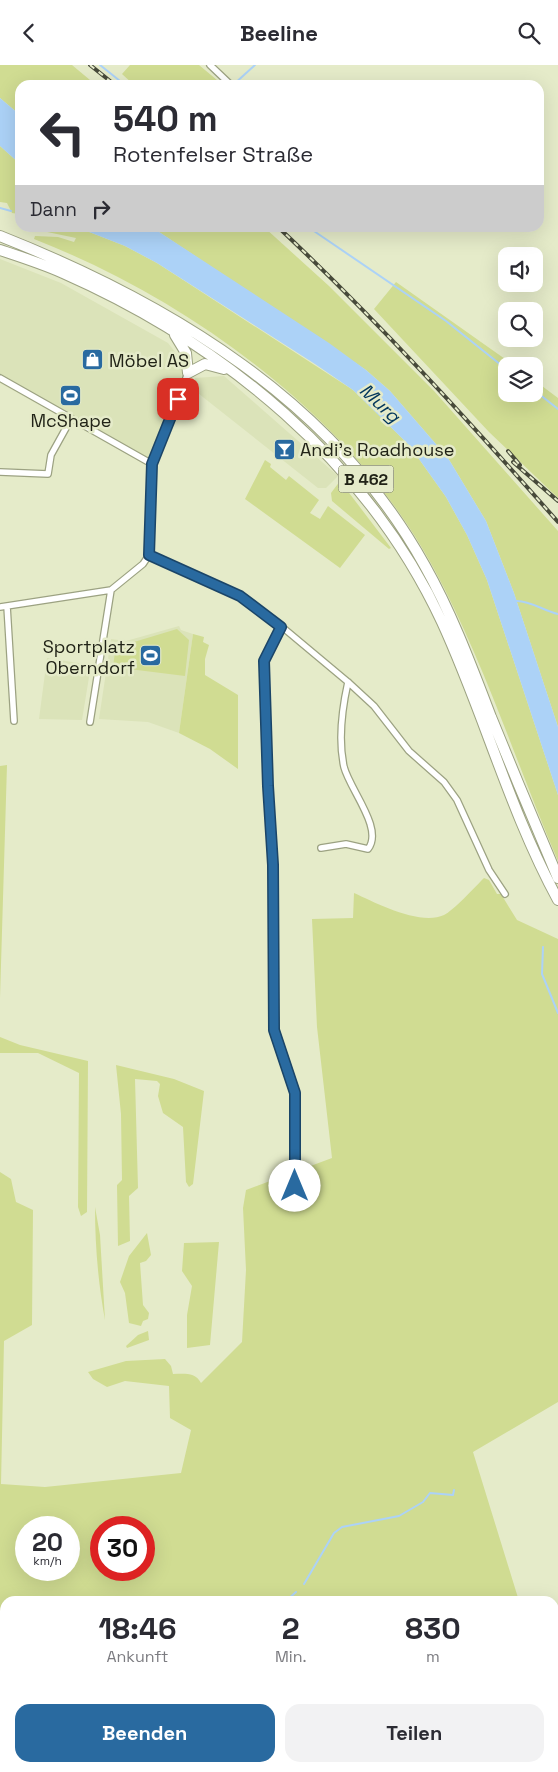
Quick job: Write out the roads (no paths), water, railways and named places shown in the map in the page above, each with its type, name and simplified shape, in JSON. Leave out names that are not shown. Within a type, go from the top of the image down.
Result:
[{"type":"highway","name":"B 462","points":[[0,236],[92,275],[180,321],[235,358],[278,391],[358,469],[395,517],[424,565],[451,616],[521,793],[558,877]]},
{"type":"highway","name":"B 462","points":[[0,250],[63,273],[172,330],[229,369],[276,405],[319,445],[348,476],[385,524],[416,572],[442,622],[537,856],[558,900]]},
{"type":"highway","points":[[172,330],[186,353],[188,373],[205,364],[221,370],[229,369]]},
{"type":"street","points":[[210,65],[227,80]]},
{"type":"street","points":[[0,607],[111,590],[136,571],[149,555],[152,464],[188,373]]},
{"type":"street","points":[[0,378],[152,464]]},
{"type":"street","points":[[0,472],[48,474],[51,455],[71,419]]},
{"type":"street","points":[[149,555],[240,596],[348,682],[374,707],[409,751],[444,782],[457,800],[488,870],[505,895]]},
{"type":"street","points":[[90,722],[111,590]]},
{"type":"street","points":[[7,606],[14,721]]},
{"type":"street","points":[[281,627],[264,661],[268,786],[273,865],[274,1030],[295,1093],[295,1186]]},
{"type":"street","points":[[321,848],[346,844],[368,849],[373,837],[370,821],[354,794],[344,767],[342,708],[348,682]]},
{"type":"water","points":[[0,98],[15,111],[15,160],[0,146]]},
{"type":"water","name":"Murg","points":[[89,232],[159,232],[329,343],[366,370],[390,391],[448,458],[486,521],[514,593],[558,727],[558,795],[487,580],[467,535],[446,497],[409,445],[353,390],[157,263],[125,246]]},
{"type":"waterway","points":[[100,65],[119,80]]},
{"type":"waterway","points":[[238,80],[255,65]]},
{"type":"waterway","points":[[0,208],[11,211]]},
{"type":"waterway","points":[[315,232],[446,321],[498,363]]},
{"type":"waterway","points":[[543,397],[558,409]]},
{"type":"waterway","points":[[516,601],[526,602],[558,614]]},
{"type":"waterway","points":[[543,947],[542,974],[558,1013]]},
{"type":"waterway","points":[[304,1584],[334,1533],[342,1527],[399,1516],[423,1502],[430,1493],[453,1495],[454,1490]]},
{"type":"waterway","points":[[292,1596],[296,1592]]},
{"type":"railway","points":[[90,65],[109,80]]},
{"type":"railway","points":[[283,232],[351,298],[421,371],[558,522]]},
{"type":"railway","points":[[508,451],[520,465]]},
{"type":"railway","points":[[513,462],[558,501]]},
{"type":"place","name":"Möbel AS","points":[[93,360]]},
{"type":"place","name":"McShape","points":[[71,395]]},
{"type":"place","name":"Andi's Roadhouse","points":[[284,449]]},
{"type":"place","name":"Sportplatz Oberndorf","points":[[151,656]]}]
